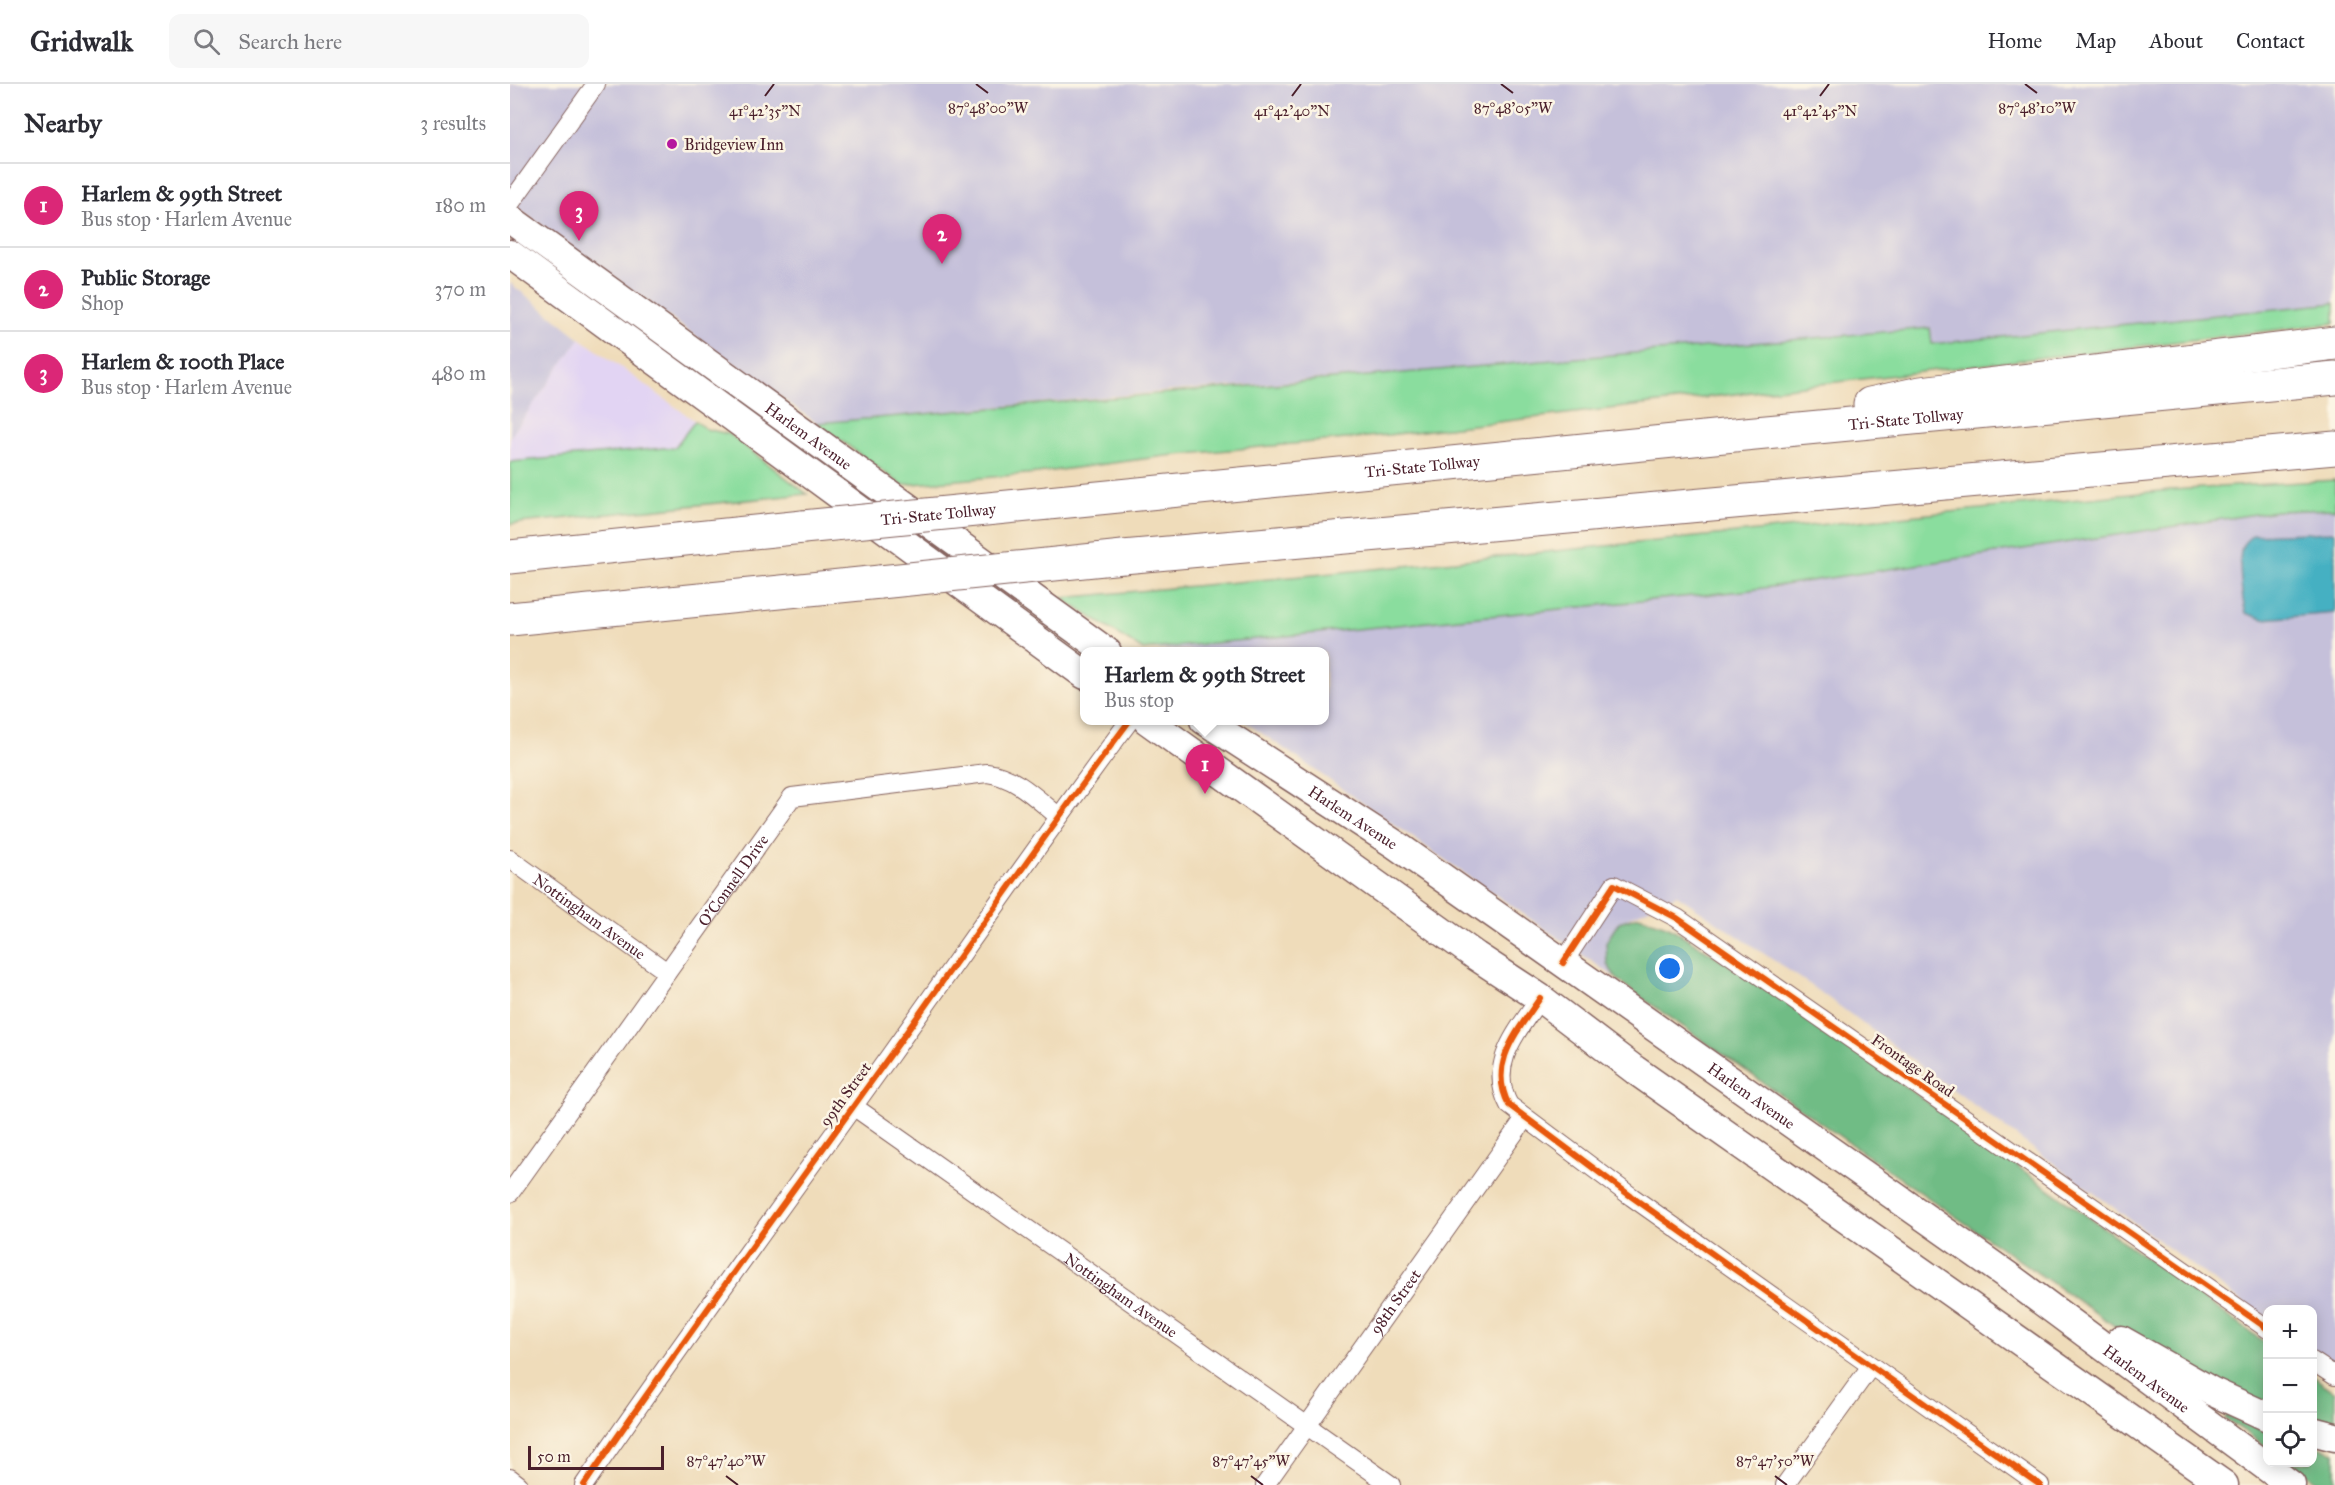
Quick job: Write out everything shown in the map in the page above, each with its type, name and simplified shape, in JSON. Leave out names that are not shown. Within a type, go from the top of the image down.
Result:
[{"type":"highway","points":[[1734,435],[1921,393],[2335,343]]},
{"type":"highway","name":"Tri-State Tollway","points":[[510,557],[1734,435],[2335,378]]},
{"type":"highway","points":[[510,619],[1122,557],[2335,448]]},
{"type":"main road","name":"Harlem Avenue","points":[[510,219],[1101,647]]},
{"type":"main road","name":"Harlem Avenue","points":[[510,254],[1080,671]]},
{"type":"main road","points":[[1154,725],[1476,956],[1540,998],[1635,1070],[2224,1485]]},
{"type":"main road","name":"Harlem Avenue","points":[[1212,725],[1396,845],[2008,1276],[2291,1485]]},
{"type":"main road","points":[[2008,1276],[2211,1391],[2263,1415]]},
{"type":"main road","points":[[2317,1432],[2335,1437]]},
{"type":"street","points":[[510,204],[596,84]]},
{"type":"street","name":"99th Street","points":[[584,1485],[1058,816],[1126,725]]},
{"type":"street","name":"O'Connell Drive","points":[[510,1193],[792,797],[987,773],[998,774],[1016,783],[1058,816]]},
{"type":"street","name":"Nottingham Avenue","points":[[510,859],[668,972]]},
{"type":"street","name":"Frontage Road","points":[[1563,963],[1614,885],[1677,918],[2263,1326]]},
{"type":"street","points":[[1540,998],[1508,1046],[1501,1076],[1502,1093],[1509,1105],[1632,1197],[2040,1485]]},
{"type":"street","name":"Nottingham Avenue","points":[[853,1106],[1390,1485]]},
{"type":"street","name":"98th Street","points":[[1265,1485],[1525,1118]]},
{"type":"street","points":[[2317,1363],[2335,1376]]},
{"type":"street","points":[[1785,1485],[1871,1366]]},
{"type":"street","points":[[510,1478],[519,1485]]},
{"type":"shaded area","points":[[510,84],[2335,84],[2335,303],[1931,344],[1929,328],[1629,355],[1170,391],[817,423],[510,203]]},
{"type":"shaded area","points":[[510,283],[580,338],[510,437]]},
{"type":"shaded area","points":[[580,338],[695,421],[675,447],[510,462],[510,437]]},
{"type":"shaded area","points":[[2335,509],[2335,1368],[2317,1355],[2317,1305],[2263,1305],[2263,1317],[1812,986],[1677,895],[1619,922],[1607,964],[1616,978],[1250,725],[1329,725],[1329,647],[1174,647],[1743,591],[2276,511]]},
{"type":"green space","points":[[2335,303],[2335,323],[1388,435],[1166,456],[1037,473],[902,485],[817,423],[1930,328],[1932,344]]},
{"type":"green space","points":[[695,421],[706,429],[729,434],[807,494],[510,524],[510,462],[675,447]]},
{"type":"green space","points":[[2335,480],[2335,509],[2276,511],[1743,591],[1174,647],[1138,647],[1061,598],[1313,575],[2171,490]]},
{"type":"green space","points":[[1639,916],[1669,927],[1770,990],[2263,1341],[2263,1408],[2170,1364],[1631,990],[1616,978],[1607,964],[1606,942],[1619,922]]},
{"type":"green space","points":[[2317,1379],[2335,1392],[2335,1429],[2317,1425]]},
{"type":"green space","points":[[2227,1415],[2263,1430],[2263,1444],[2225,1418]]},
{"type":"green space","points":[[2317,1447],[2335,1452],[2335,1485],[2322,1485],[2295,1467],[2317,1467]]},
{"type":"water","points":[[2335,532],[2335,613],[2263,619],[2246,613],[2240,558],[2241,550],[2247,540],[2253,535]]},
{"type":"cycle path","points":[[584,1485],[697,1323],[1126,725]]},
{"type":"cycle path","points":[[1563,963],[1614,885],[1677,918],[2263,1326]]},
{"type":"cycle path","points":[[1540,998],[1515,1036],[1503,1062],[1501,1076],[1509,1105],[1632,1197],[2040,1485]]},
{"type":"place","name":"Bridgeview Inn","points":[[672,144]]},
{"type":"place","name":"Harlem & 100th Place","points":[[579,241]]},
{"type":"place","name":"Public Storage","points":[[942,264]]},
{"type":"place","name":"Harlem & 99th Street","points":[[1205,794]]}]
